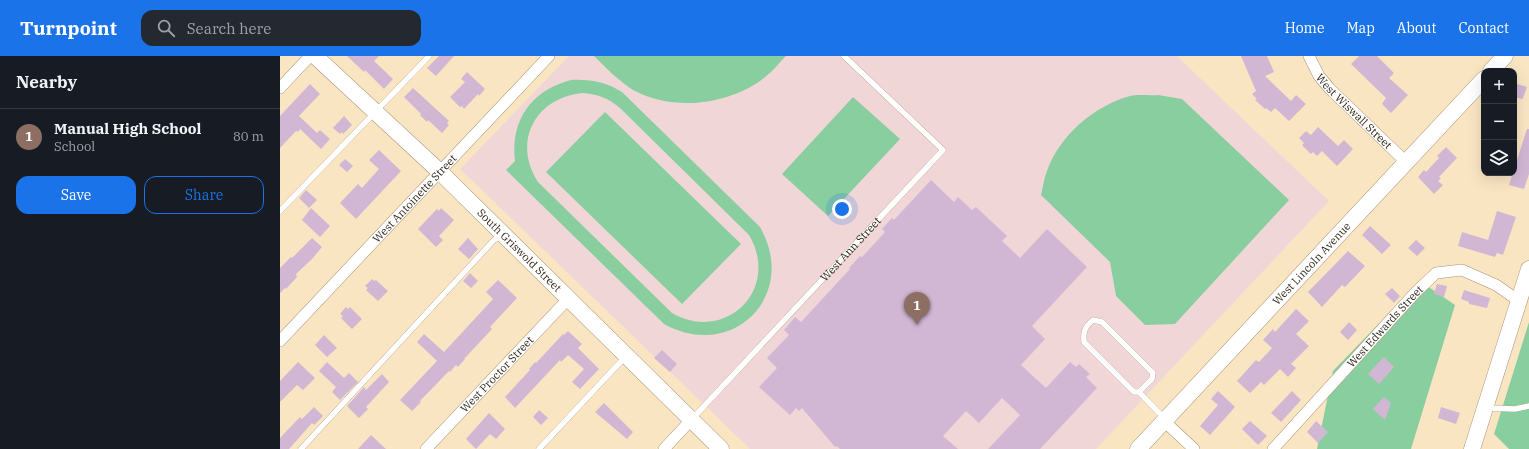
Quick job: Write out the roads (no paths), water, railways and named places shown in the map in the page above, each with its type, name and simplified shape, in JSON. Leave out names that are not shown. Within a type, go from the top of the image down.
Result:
[{"type":"main road","name":"South Griswold Street","points":[[315,56],[439,171],[721,449]]},
{"type":"main road","points":[[1494,68],[1505,56]]},
{"type":"main road","name":"West Lincoln Avenue","points":[[1138,449],[1481,82]]},
{"type":"main road","points":[[1472,449],[1529,269]]},
{"type":"street","points":[[280,88],[310,56]]},
{"type":"street","name":"West Antoinette Street","points":[[280,341],[549,56]]},
{"type":"street","name":"West Wiswall Street","points":[[1309,56],[1313,67],[1322,80],[1406,162]]},
{"type":"street","name":"West Edwards Street","points":[[1273,449],[1415,293],[1436,273],[1462,270],[1496,285],[1519,301]]},
{"type":"street","name":"West Proctor Street","points":[[426,449],[568,298]]},
{"type":"street","name":"West Ann Street","points":[[664,449],[691,420]]},
{"type":"street","points":[[1165,420],[1194,449]]},
{"type":"lane","points":[[280,211],[429,56]]},
{"type":"lane","name":"West Ann Street","points":[[691,420],[943,150],[844,56]]},
{"type":"lane","points":[[301,449],[494,240],[503,234]]},
{"type":"lane","points":[[1139,392],[1152,379],[1153,373],[1102,322],[1093,320],[1086,326],[1083,333],[1084,342],[1134,392],[1139,392],[1165,420]]},
{"type":"lane","points":[[539,449],[626,356]]},
{"type":"lane","points":[[1485,408],[1515,409],[1529,406]]},
{"type":"place","name":"Manual High School","points":[[917,325]]}]
